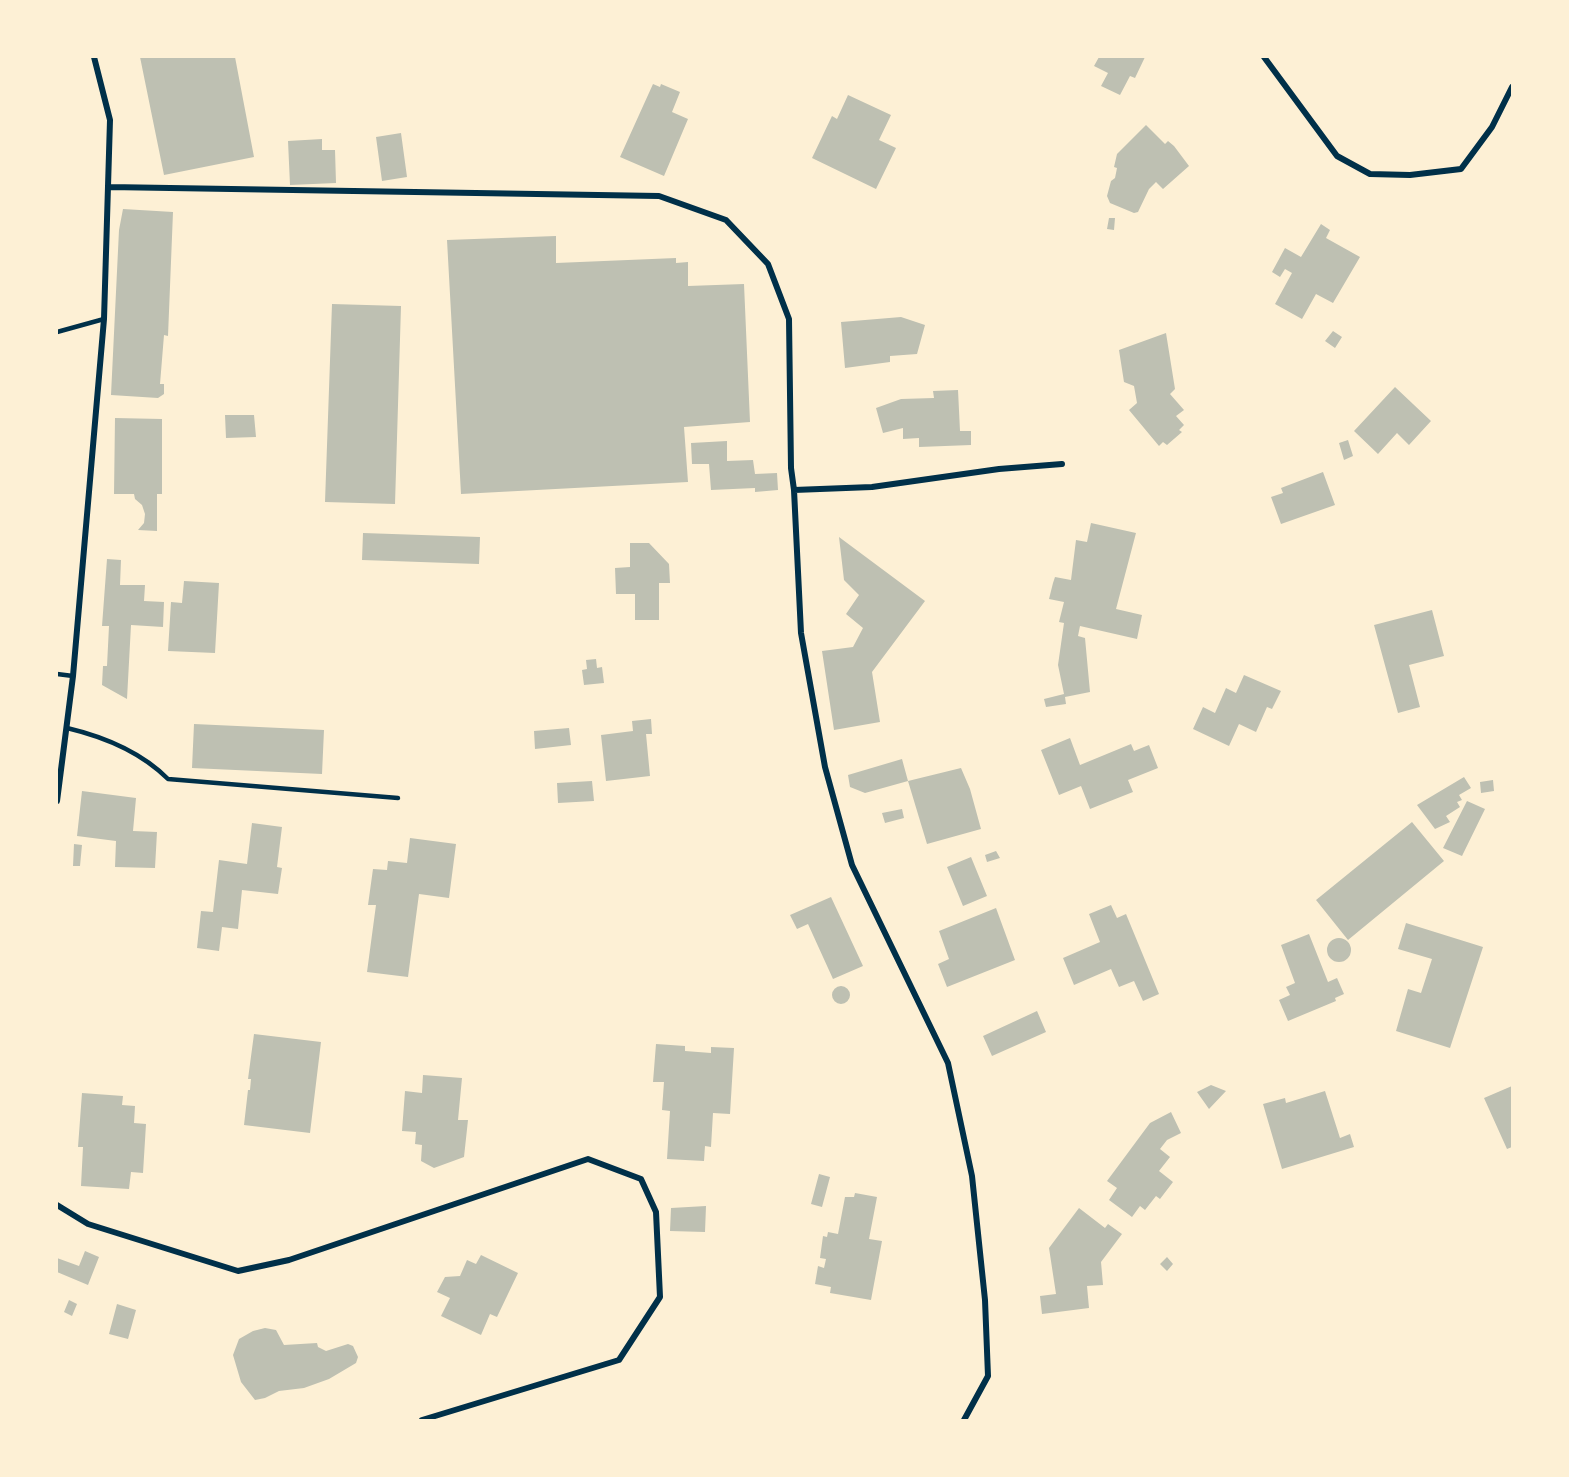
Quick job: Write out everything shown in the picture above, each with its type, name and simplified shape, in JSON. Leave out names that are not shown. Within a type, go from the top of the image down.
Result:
[{"type":"street","points":[[57,801],[68,728],[104,319],[110,120],[94,57]]},
{"type":"street","points":[[1264,57],[1337,156],[1370,174],[1410,175],[1461,169],[1492,127],[1512,87]]},
{"type":"street","points":[[109,187],[659,196],[726,220],[768,264],[789,320],[790,468],[794,490],[801,633],[825,766],[852,866],[948,1064],[972,1176],[985,1300],[988,1376],[964,1420]]},
{"type":"street","points":[[794,490],[872,487],[999,469],[1062,464]]},
{"type":"street","points":[[57,1205],[88,1224],[238,1271],[289,1260],[588,1160],[641,1179],[656,1212],[660,1297],[619,1360],[422,1420]]},
{"type":"lane","points":[[57,332],[104,319]]},
{"type":"lane","points":[[57,674],[73,676]]},
{"type":"lane","points":[[68,728],[94,734],[150,761],[168,779],[398,798]]},
{"type":"building","points":[[140,57],[235,57],[254,157],[164,175]]},
{"type":"building","points":[[1099,57],[1145,57],[1135,78],[1130,76],[1120,95],[1101,86],[1108,73],[1094,66]]},
{"type":"building","points":[[653,84],[660,87],[661,84],[680,92],[672,112],[688,119],[664,176],[620,157]]},
{"type":"building","points":[[848,95],[891,115],[879,140],[896,148],[876,189],[812,158],[832,116],[837,119]]},
{"type":"building","points":[[1146,125],[1165,144],[1168,141],[1174,146],[1189,166],[1163,189],[1156,182],[1149,189],[1138,212],[1134,213],[1110,203],[1107,196],[1111,181],[1115,178],[1117,168],[1114,167],[1117,154]]},
{"type":"building","points":[[401,133],[407,177],[382,181],[376,137]]},
{"type":"building","points":[[322,139],[322,150],[335,150],[336,183],[290,185],[288,141]]},
{"type":"building","points":[[123,209],[173,212],[168,336],[164,335],[160,384],[164,384],[164,394],[158,398],[111,395],[119,230]]},
{"type":"building","points":[[1109,218],[1115,218],[1114,230],[1107,229]]},
{"type":"building","points":[[1321,224],[1330,230],[1326,238],[1360,257],[1333,303],[1316,294],[1302,319],[1275,304],[1292,273],[1285,269],[1280,277],[1272,272],[1285,248],[1301,257]]},
{"type":"building","points":[[556,236],[556,263],[676,258],[676,263],[688,262],[688,286],[744,284],[750,422],[684,427],[688,482],[461,494],[447,240]]},
{"type":"building","points":[[332,304],[401,306],[395,504],[325,502]]},
{"type":"building","points":[[901,317],[925,325],[917,354],[890,356],[890,362],[845,368],[841,322]]},
{"type":"building","points":[[1333,331],[1342,337],[1335,348],[1325,341]]},
{"type":"building","points":[[1166,333],[1175,389],[1170,394],[1184,410],[1176,416],[1184,425],[1179,430],[1182,432],[1167,445],[1163,442],[1159,446],[1129,410],[1137,403],[1134,386],[1124,382],[1119,350]]},
{"type":"building","points":[[1395,387],[1431,421],[1409,445],[1397,433],[1378,454],[1354,431]]},
{"type":"building","points":[[958,390],[960,431],[971,431],[971,445],[919,447],[919,438],[903,439],[903,428],[883,433],[876,408],[901,399],[934,398],[933,391]]},
{"type":"building","points":[[225,415],[254,415],[256,437],[226,438]]},
{"type":"building","points":[[115,418],[162,419],[162,494],[157,494],[157,531],[138,530],[144,523],[145,514],[134,494],[114,494]]},
{"type":"building","points":[[1348,440],[1353,456],[1344,460],[1339,443]]},
{"type":"building","points":[[727,441],[727,461],[753,460],[755,474],[777,473],[778,490],[755,492],[755,488],[711,490],[709,464],[692,464],[691,443]]},
{"type":"building","points":[[1323,472],[1335,505],[1281,524],[1271,497],[1283,493],[1281,488]]},
{"type":"building","points":[[1091,523],[1136,533],[1116,609],[1142,615],[1137,639],[1080,626],[1078,636],[1085,638],[1090,692],[1065,697],[1066,704],[1046,707],[1044,699],[1064,694],[1058,665],[1064,623],[1059,622],[1064,602],[1049,599],[1055,577],[1071,580],[1076,540],[1087,542]]},
{"type":"building","points":[[363,533],[480,537],[479,564],[362,560]]},
{"type":"building","points":[[839,537],[925,601],[872,672],[880,722],[834,730],[822,651],[853,647],[863,628],[846,614],[859,595],[844,580]]},
{"type":"building","points":[[630,543],[649,543],[669,564],[670,583],[659,583],[659,620],[635,620],[635,594],[616,594],[615,568],[630,567]]},
{"type":"building","points":[[107,559],[121,560],[120,585],[145,585],[144,601],[164,602],[163,627],[131,625],[127,699],[102,685],[103,666],[107,666],[109,626],[102,626]]},
{"type":"building","points":[[184,581],[219,583],[215,653],[168,651],[171,602],[182,603]]},
{"type":"building","points":[[1432,610],[1444,656],[1409,665],[1420,707],[1398,713],[1374,625]]},
{"type":"building","points":[[596,659],[597,668],[602,667],[604,683],[584,685],[582,670],[587,669],[586,660]]},
{"type":"building","points":[[1244,675],[1281,691],[1272,709],[1267,707],[1256,732],[1239,724],[1229,746],[1193,729],[1203,707],[1215,713],[1226,688],[1236,693]]},
{"type":"building","points":[[651,719],[652,734],[646,734],[650,776],[606,781],[601,735],[633,731],[632,721]]},
{"type":"building","points":[[194,724],[324,730],[322,774],[192,768]]},
{"type":"building","points":[[569,728],[571,745],[535,749],[534,731]]},
{"type":"building","points":[[1070,738],[1080,765],[1131,744],[1134,751],[1149,745],[1158,768],[1128,780],[1133,792],[1090,809],[1081,786],[1059,795],[1041,750]]},
{"type":"building","points":[[902,759],[908,781],[865,793],[850,787],[848,775]]},
{"type":"building","points":[[961,768],[970,789],[981,829],[927,844],[908,781]]},
{"type":"building","points":[[1464,777],[1471,788],[1459,795],[1462,800],[1457,802],[1460,807],[1446,816],[1450,822],[1435,829],[1417,805]]},
{"type":"building","points":[[1493,780],[1494,791],[1481,793],[1480,782]]},
{"type":"building","points":[[592,781],[594,801],[558,803],[557,783]]},
{"type":"building","points":[[82,791],[136,798],[133,831],[157,832],[155,868],[115,867],[116,841],[77,836]]},
{"type":"building","points":[[1467,801],[1485,809],[1462,856],[1443,848]]},
{"type":"building","points":[[902,809],[904,818],[885,823],[882,813]]},
{"type":"building","points":[[1412,822],[1444,861],[1348,940],[1316,900]]},
{"type":"building","points":[[252,823],[282,827],[277,867],[282,868],[278,894],[242,890],[238,929],[222,927],[219,951],[197,948],[201,911],[213,912],[219,860],[247,864]]},
{"type":"building","points":[[410,838],[456,844],[449,898],[419,894],[408,977],[367,972],[376,905],[368,905],[373,869],[387,870],[388,861],[407,863]]},
{"type":"building","points":[[74,844],[82,845],[80,866],[73,866]]},
{"type":"building","points":[[996,851],[1000,858],[987,862],[985,855]]},
{"type":"building","points":[[971,857],[987,896],[963,906],[947,867]]},
{"type":"building","points":[[831,897],[863,966],[833,979],[808,924],[797,929],[790,915]]},
{"type":"building","points":[[1111,905],[1117,918],[1126,914],[1159,994],[1143,1001],[1134,981],[1119,987],[1111,969],[1074,985],[1063,958],[1100,942],[1089,914]]},
{"type":"building","points":[[996,908],[1015,960],[947,987],[938,964],[949,959],[939,931]]},
{"type":"building","points":[[1406,923],[1483,947],[1450,1048],[1396,1031],[1408,989],[1421,993],[1432,959],[1398,949]]},
{"type":"building","points":[[1309,934],[1328,982],[1337,978],[1344,994],[1335,998],[1336,1001],[1288,1021],[1279,1000],[1290,995],[1286,987],[1295,983],[1281,945]]},
{"type":"building","points":[[1339,938],[1347,942],[1351,950],[1347,958],[1339,962],[1331,958],[1327,950],[1331,942]]},
{"type":"building","points":[[841,986],[847,989],[850,995],[847,1001],[841,1004],[835,1001],[832,995],[835,989]]},
{"type":"building","points":[[1037,1011],[1046,1032],[992,1056],[983,1036]]},
{"type":"building","points":[[254,1034],[321,1042],[310,1133],[244,1125],[248,1090],[250,1090],[251,1079],[248,1079]]},
{"type":"building","points":[[656,1044],[685,1046],[685,1051],[711,1053],[711,1047],[734,1048],[730,1114],[713,1113],[711,1147],[705,1146],[704,1161],[667,1159],[670,1111],[662,1110],[664,1082],[653,1082]]},
{"type":"building","points":[[423,1075],[462,1078],[458,1120],[468,1120],[464,1157],[434,1168],[421,1161],[422,1145],[415,1144],[416,1132],[402,1131],[405,1091],[422,1093]]},
{"type":"building","points":[[1211,1085],[1226,1091],[1209,1109],[1197,1092]]},
{"type":"building","points":[[1512,1086],[1512,1147],[1507,1149],[1484,1098]]},
{"type":"building","points":[[1325,1091],[1340,1138],[1350,1134],[1354,1147],[1282,1169],[1263,1104],[1285,1098],[1286,1103]]},
{"type":"building","points":[[82,1093],[123,1096],[122,1105],[135,1106],[134,1123],[146,1124],[143,1173],[131,1172],[129,1189],[81,1186],[83,1147],[78,1147]]},
{"type":"building","points":[[1171,1112],[1181,1133],[1167,1140],[1160,1149],[1170,1157],[1159,1171],[1173,1182],[1160,1199],[1156,1196],[1145,1210],[1140,1206],[1132,1217],[1109,1200],[1117,1188],[1107,1181],[1150,1123]]},
{"type":"building","points":[[819,1174],[830,1177],[822,1207],[811,1204]]},
{"type":"building","points":[[855,1193],[877,1197],[869,1239],[882,1241],[871,1300],[830,1293],[831,1287],[815,1284],[818,1266],[824,1268],[826,1259],[820,1258],[823,1236],[827,1237],[828,1232],[838,1234],[845,1197],[854,1197]]},
{"type":"building","points":[[706,1206],[705,1232],[670,1231],[671,1208]]},
{"type":"building","points":[[1079,1208],[1105,1228],[1108,1224],[1122,1234],[1101,1262],[1103,1285],[1087,1286],[1089,1308],[1042,1314],[1040,1296],[1056,1294],[1049,1248]]},
{"type":"building","points":[[85,1251],[99,1257],[88,1285],[57,1272],[57,1258],[79,1266]]},
{"type":"building","points":[[481,1255],[518,1273],[497,1317],[490,1314],[481,1335],[441,1316],[450,1298],[437,1292],[445,1277],[460,1276],[467,1260],[476,1264]]},
{"type":"building","points":[[1167,1257],[1173,1264],[1167,1271],[1160,1264]]},
{"type":"building","points":[[69,1300],[77,1304],[72,1316],[64,1312]]},
{"type":"building","points":[[117,1304],[136,1310],[128,1339],[109,1334]]},
{"type":"building","points":[[265,1328],[276,1330],[284,1345],[317,1343],[318,1347],[326,1351],[348,1344],[353,1346],[358,1357],[356,1363],[329,1379],[304,1388],[279,1391],[255,1400],[241,1382],[233,1355],[239,1339],[253,1331]]}]
